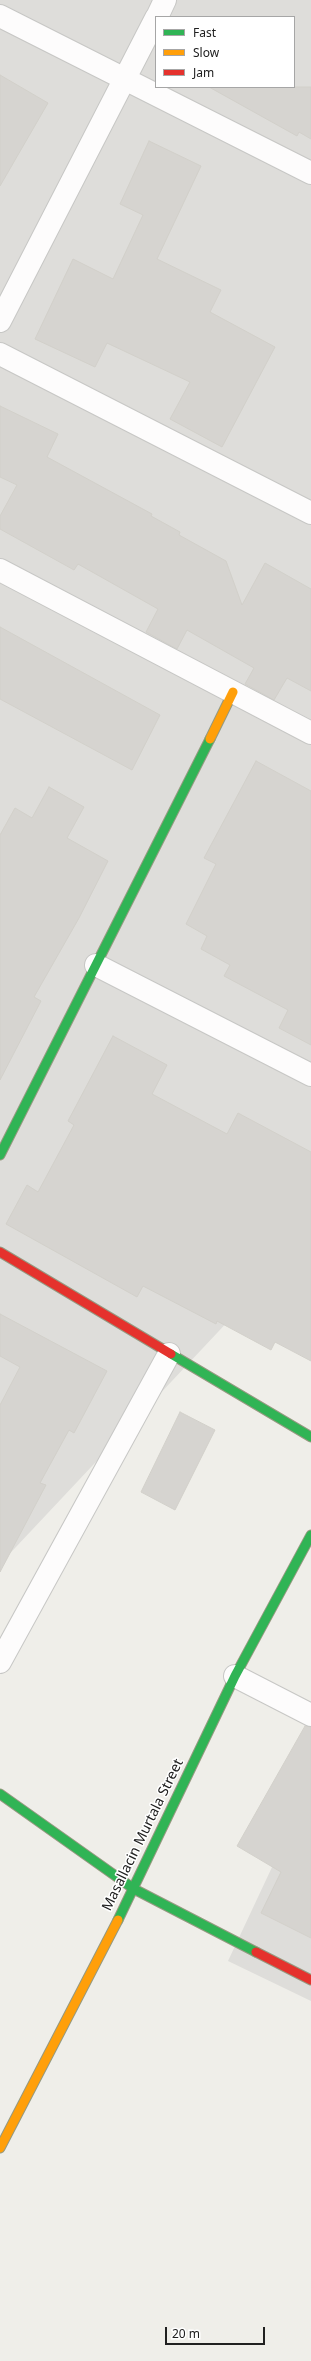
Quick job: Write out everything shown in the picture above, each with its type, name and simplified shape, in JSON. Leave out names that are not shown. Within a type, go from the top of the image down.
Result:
[{"type":"street","points":[[157,16],[165,0]]},
{"type":"street","points":[[0,16],[124,80],[311,173]]},
{"type":"street","points":[[0,321],[155,20]]},
{"type":"street","points":[[0,354],[311,513]]},
{"type":"street","points":[[0,570],[311,733]]},
{"type":"street","points":[[0,1156],[233,692]]},
{"type":"street","points":[[96,965],[311,1076]]},
{"type":"street","points":[[0,1252],[169,1354],[311,1437]]},
{"type":"street","points":[[0,1662],[169,1354]]},
{"type":"street","name":"Masallacin Murtala Street","points":[[0,2148],[134,1889],[235,1676],[311,1535]]},
{"type":"street","points":[[235,1676],[311,1715]]},
{"type":"street","points":[[0,1794],[134,1889],[311,1980]]},
{"type":"shaded area","points":[[0,0],[311,0],[311,1233],[0,1564]]},
{"type":"shaded area","points":[[311,1784],[311,2001],[228,1961]]},
{"type":"building","points":[[0,75],[48,103],[0,186]]},
{"type":"building","points":[[311,87],[311,139],[299,132],[297,136],[211,88]]},
{"type":"building","points":[[149,141],[201,166],[157,259],[221,290],[210,312],[275,347],[222,447],[170,419],[190,382],[107,343],[95,367],[35,339],[73,259],[113,279],[143,215],[120,204]]},
{"type":"building","points":[[0,406],[58,434],[47,457],[152,514],[151,516],[180,532],[179,535],[226,561],[242,605],[265,563],[311,589],[311,691],[287,678],[274,700],[245,684],[254,668],[187,630],[177,649],[146,632],[158,609],[78,564],[74,570],[0,529],[0,516],[17,485],[0,477]]},
{"type":"building","points":[[0,627],[160,715],[132,770],[0,699]]},
{"type":"building","points":[[256,761],[311,791],[311,1045],[279,1028],[288,1010],[224,976],[230,965],[201,949],[207,936],[186,924],[216,864],[204,858]]},
{"type":"building","points":[[49,787],[84,807],[67,838],[108,861],[79,918],[34,997],[41,1001],[0,1080],[0,835],[15,808],[32,818]]},
{"type":"building","points":[[113,1036],[167,1065],[152,1094],[227,1134],[238,1113],[311,1152],[311,1361],[275,1342],[271,1350],[217,1321],[216,1324],[143,1286],[137,1297],[6,1224],[27,1185],[38,1192],[74,1125],[68,1121]]},
{"type":"building","points":[[0,1314],[107,1371],[74,1433],[69,1430],[40,1483],[46,1485],[0,1572],[0,1405],[20,1367],[0,1356]]},
{"type":"building","points":[[180,1412],[215,1430],[175,1510],[141,1492]]},
{"type":"building","points":[[305,1726],[311,1727],[311,1938],[261,1913],[281,1872],[237,1846]]},
{"type":"traffic: fast","points":[[0,1155],[210,739]]},
{"type":"traffic: fast","points":[[171,1354],[311,1437]]},
{"type":"traffic: fast","points":[[118,1920],[235,1676],[311,1535]]},
{"type":"traffic: fast","points":[[0,1794],[134,1889],[256,1952]]},
{"type":"traffic: slow","points":[[210,739],[233,692]]},
{"type":"traffic: slow","points":[[0,2148],[118,1920]]},
{"type":"traffic: jam","points":[[0,1252],[171,1354]]},
{"type":"traffic: jam","points":[[256,1952],[311,1980]]}]
